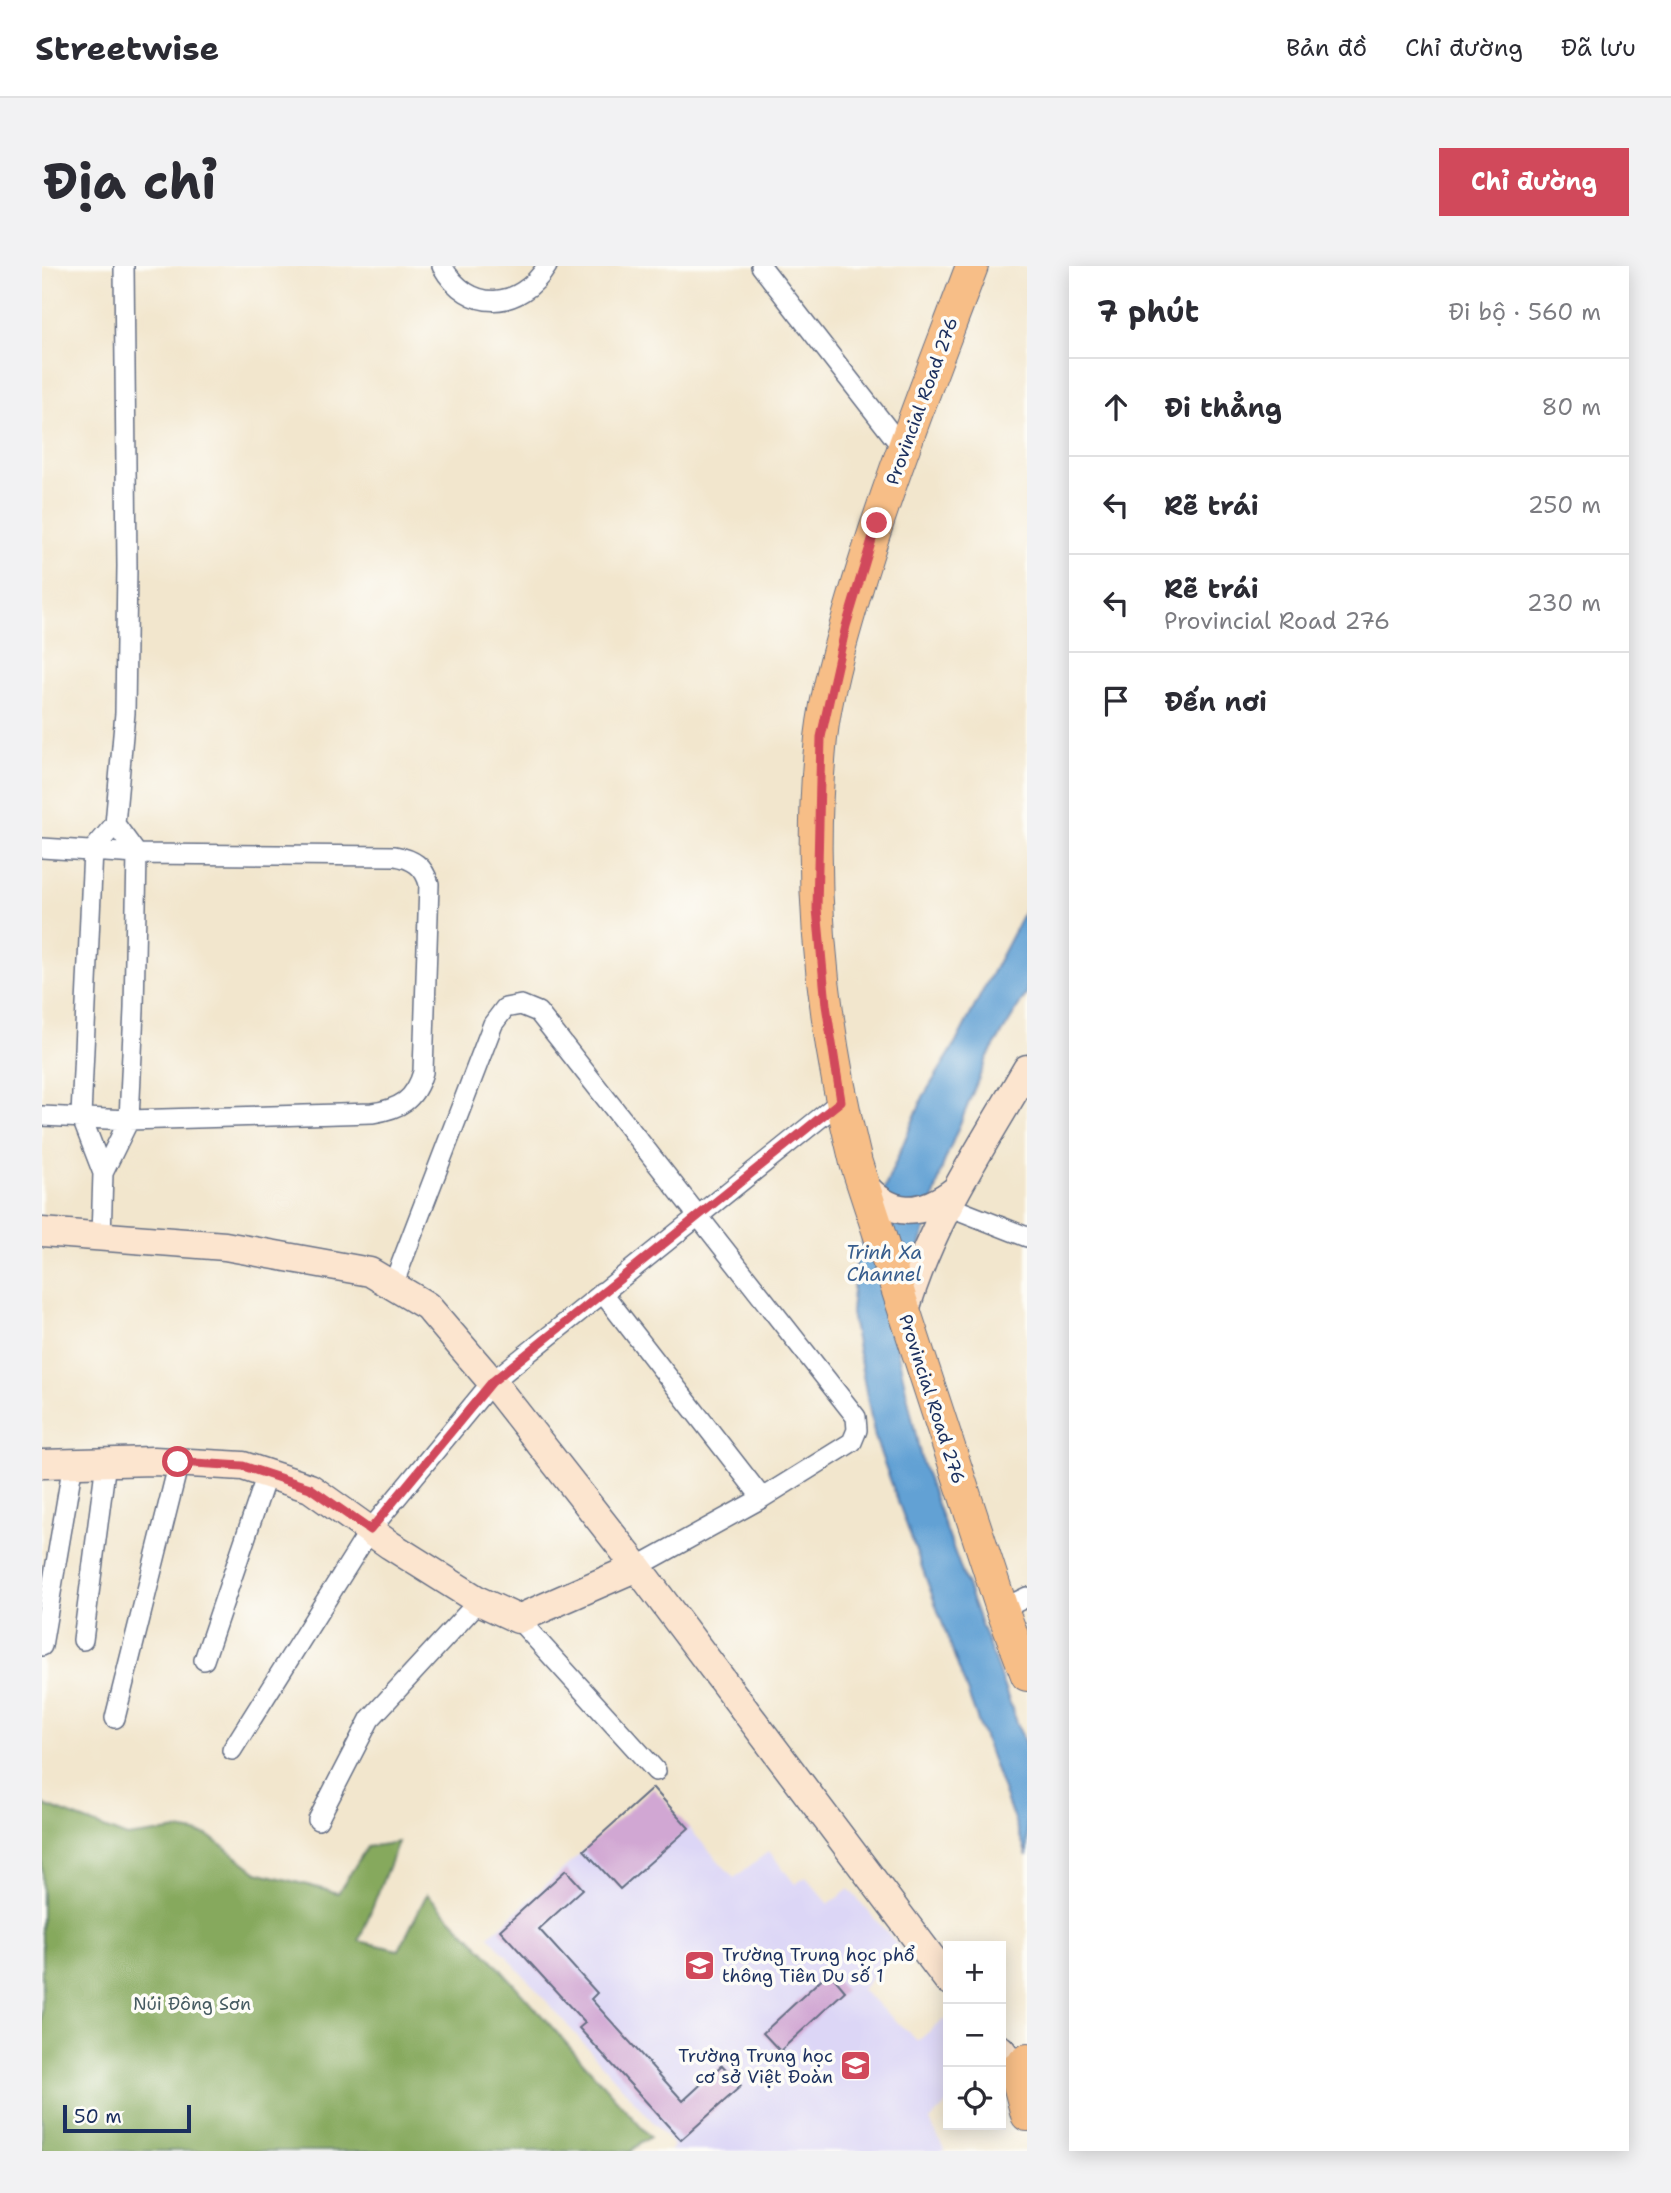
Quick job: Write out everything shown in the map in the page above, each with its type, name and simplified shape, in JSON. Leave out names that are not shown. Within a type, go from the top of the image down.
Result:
[{"type":"main road","name":"Provincial Road 276","points":[[972,266],[862,570],[843,638],[821,737],[817,909],[826,1005],[841,1101],[862,1183],[904,1314],[1014,1603],[1027,1675]]},
{"type":"main road","points":[[904,1314],[921,1260],[952,1198],[1027,1069]]},
{"type":"main road","points":[[862,1183],[877,1198],[909,1211],[952,1198]]},
{"type":"main road","points":[[42,1232],[225,1246],[370,1272],[427,1306],[492,1382],[637,1567],[943,1973]]},
{"type":"main road","points":[[42,1464],[178,1462],[243,1466],[310,1488],[479,1601],[518,1619],[637,1567]]},
{"type":"main road","points":[[1014,2059],[1027,2115]]},
{"type":"street","points":[[102,1237],[103,1173],[81,1116],[93,850],[115,824],[124,713],[127,593],[124,266]]},
{"type":"street","points":[[442,266],[450,279],[465,292],[483,300],[502,301],[529,289],[547,266]]},
{"type":"street","points":[[761,266],[904,450]]},
{"type":"street","points":[[103,1173],[129,1120],[137,854],[115,824]]},
{"type":"street","points":[[42,849],[137,854],[407,858],[423,869],[429,884],[423,1072],[410,1099],[398,1107],[372,1113],[129,1120],[42,1116]]},
{"type":"street","points":[[393,1285],[493,1024],[506,1008],[521,1005],[538,1012],[551,1024],[856,1417],[857,1430],[852,1441],[762,1498],[637,1567]]},
{"type":"street","points":[[232,1750],[370,1530],[492,1382],[841,1101]]},
{"type":"street","points":[[952,1198],[1027,1237]]},
{"type":"street","points":[[602,1292],[762,1498]]},
{"type":"street","points":[[83,1640],[106,1462]]},
{"type":"street","points":[[115,1718],[178,1462]]},
{"type":"street","points":[[42,1646],[73,1463]]},
{"type":"street","points":[[204,1660],[267,1474]]},
{"type":"street","points":[[318,1820],[370,1719],[479,1601]]},
{"type":"street","points":[[518,1619],[656,1771]]},
{"type":"shaded area","name":"Trường Trung học phổ thông Tiên Du số 1","points":[[653,1788],[734,1878],[769,1851],[795,1884],[806,1877],[829,1904],[849,1889],[900,1948],[861,1990],[918,2041],[943,2020],[943,2108],[930,2121],[945,2151],[669,2151],[674,2146],[489,1936]]},
{"type":"green space","name":"Núi Đông Sơn","points":[[42,1804],[127,1837],[178,1830],[208,1835],[257,1872],[338,1893],[367,1847],[398,1842],[359,1941],[399,1950],[427,1894],[486,1953],[650,2137],[630,2151],[42,2151]]},
{"type":"water","name":"Trinh Xa Channel","points":[[1027,906],[1027,993],[987,1058],[943,1165],[911,1279],[897,1349],[922,1463],[1027,1750],[1027,1856],[875,1438],[851,1313],[856,1256],[923,1097],[953,1048]]},
{"type":"building","points":[[653,1788],[689,1828],[620,1889],[584,1850]]},
{"type":"building","points":[[566,1870],[583,1889],[539,1929],[597,1993],[591,1999],[683,2101],[722,2065],[741,2086],[681,2140],[579,2028],[585,2023],[500,1930]]},
{"type":"building","points":[[829,1972],[845,1991],[780,2051],[763,2033]]},
{"type":"place","name":"Trường Trung học phổ thông Tiên Du số 1","points":[[699,1965]]},
{"type":"place","name":"Trường Trung học cơ sở Việt Đoàn","points":[[856,2066]]},
{"type":"route","points":[[178,1462],[243,1466],[310,1488],[370,1530],[492,1382],[655,1248],[841,1101],[826,1005],[817,909],[821,737],[846,626],[877,523]]}]
